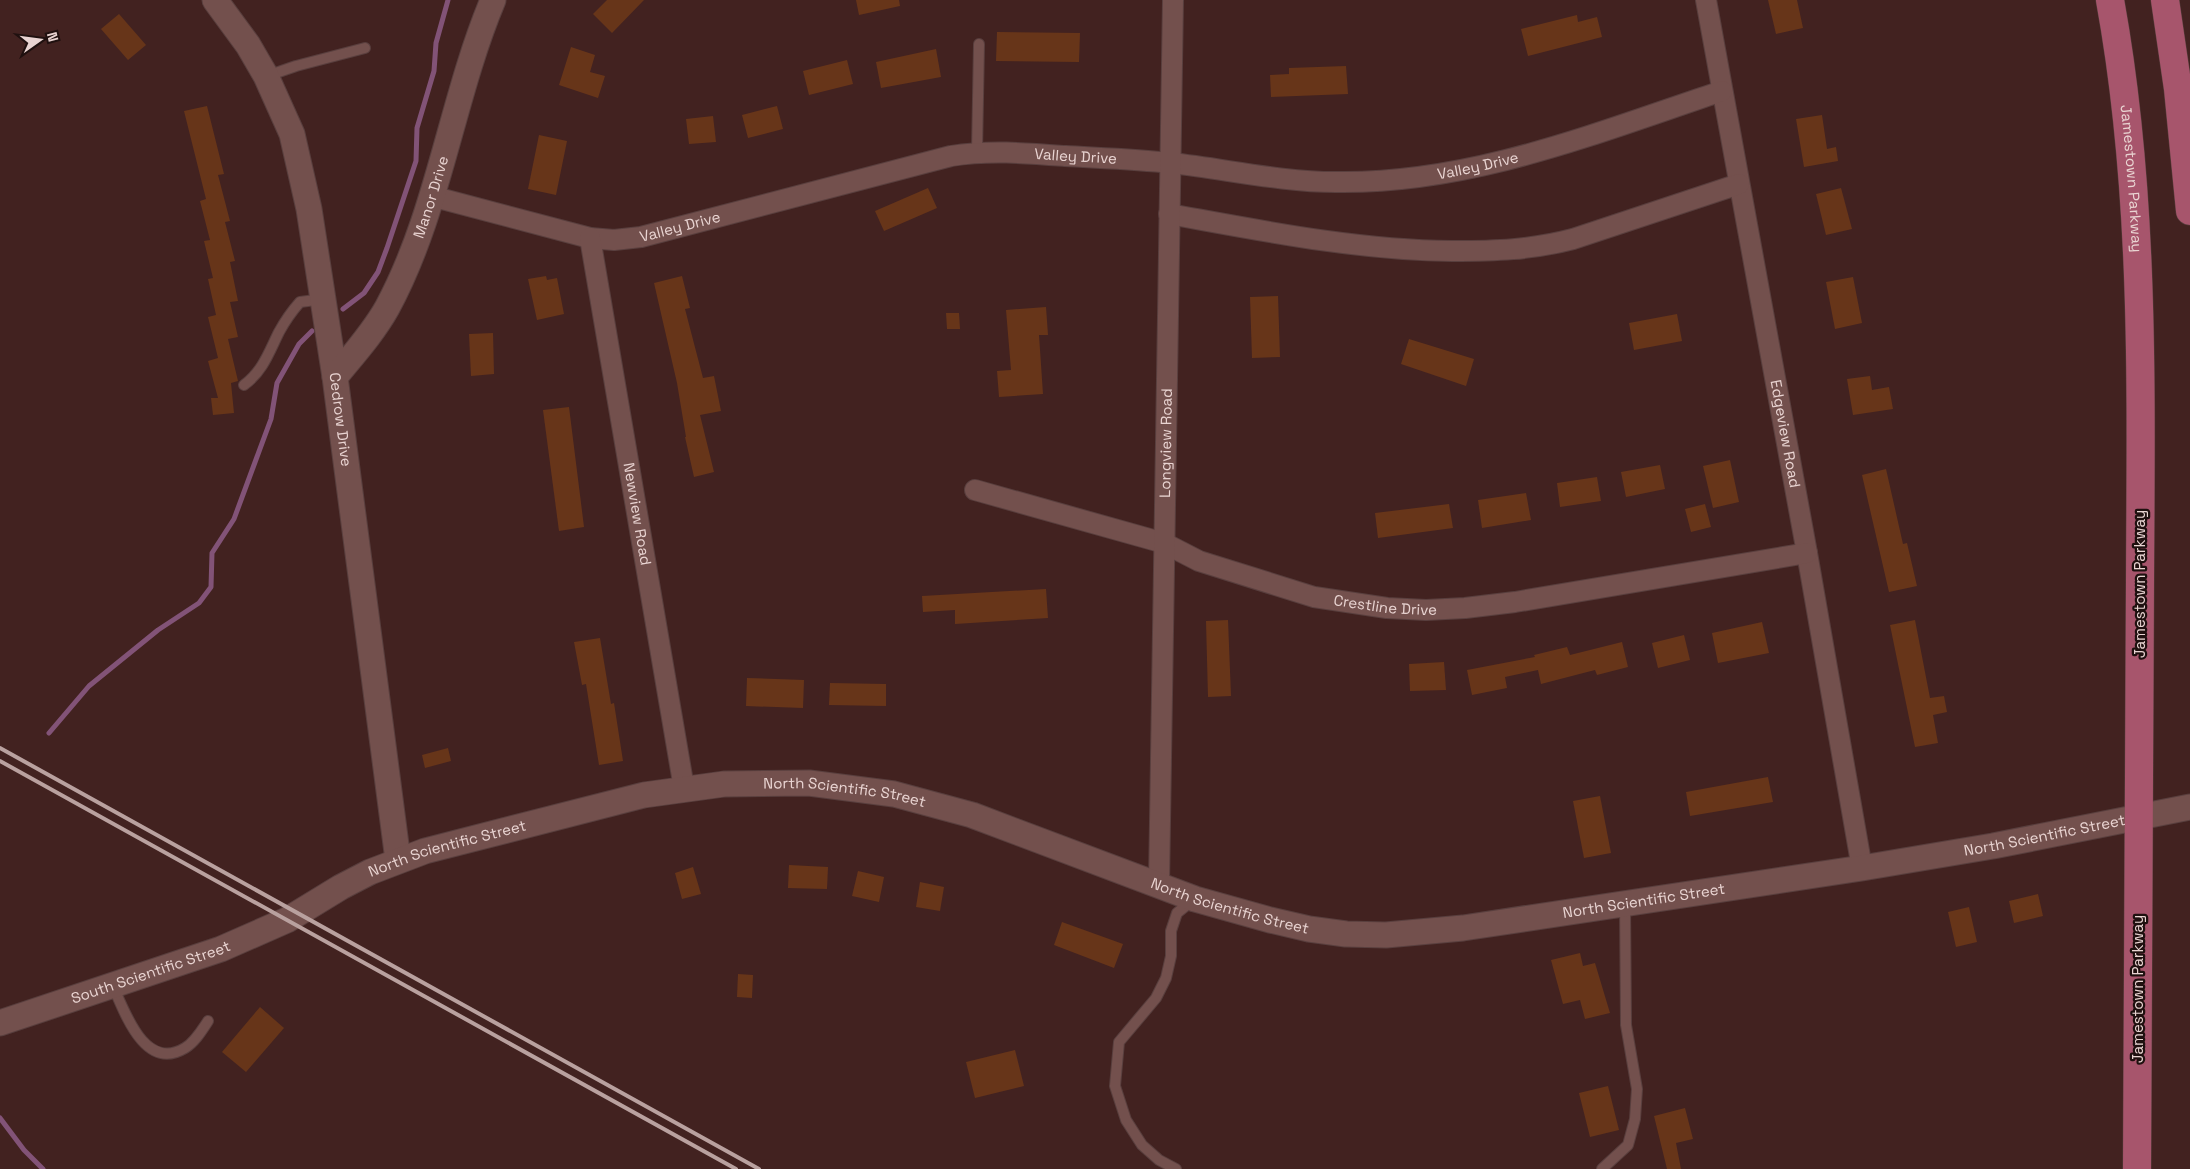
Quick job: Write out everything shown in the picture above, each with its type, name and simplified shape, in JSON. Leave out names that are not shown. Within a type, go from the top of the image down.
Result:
[{"type":"main road","name":"Jamestown Parkway","points":[[2110,0],[2117,38],[2132,158],[2139,274],[2141,400],[2136,1169]]},
{"type":"main road","points":[[2165,0],[2179,98],[2190,211]]},
{"type":"street","name":"Cedrow Drive","points":[[215,0],[248,45],[266,76],[292,134],[309,210],[335,377],[398,860]]},
{"type":"street","name":"Manor Drive","points":[[335,377],[374,328],[386,308],[413,252],[466,74],[493,0]]},
{"type":"street","name":"Longview Road","points":[[1159,885],[1173,0]]},
{"type":"street","name":"Edgeview Road","points":[[1706,0],[1807,553],[1862,868]]},
{"type":"street","name":"Valley Drive","points":[[431,196],[590,238],[614,240],[641,237],[951,156],[977,152],[1011,152],[1170,163],[1292,179],[1378,182],[1423,178],[1464,171],[1543,151],[1722,91]]},
{"type":"street","points":[[1169,214],[1318,241],[1375,248],[1433,251],[1520,250],[1573,239],[1740,184]]},
{"type":"street","name":"Newview Road","points":[[590,238],[684,788]]},
{"type":"street","name":"Crestline Drive","points":[[975,490],[1164,543],[1199,561],[1314,597],[1367,606],[1426,610],[1515,602],[1807,553]]},
{"type":"street","name":"North Scientific Street","points":[[298,913],[341,887],[398,860],[455,842],[644,795],[724,784],[809,783],[894,794],[972,815],[1194,898],[1270,920],[1309,929],[1346,934],[1386,935],[1463,928],[1862,868],[1993,846],[2190,807]]},
{"type":"street","name":"South Scientific Street","points":[[0,1023],[221,949],[287,920],[298,913]]},
{"type":"lane","points":[[977,152],[980,44]]},
{"type":"lane","points":[[266,76],[365,48]]},
{"type":"lane","points":[[244,385],[253,378],[266,362],[280,331],[300,302],[323,299]]},
{"type":"lane","points":[[1176,1169],[1159,1160],[1142,1145],[1126,1120],[1115,1086],[1119,1042],[1156,998],[1166,978],[1170,956],[1171,931],[1177,913],[1194,898]]},
{"type":"lane","points":[[1603,1169],[1628,1145],[1635,1119],[1637,1089],[1626,1025],[1626,904]]},
{"type":"lane","points":[[113,986],[140,1040],[153,1050],[170,1052],[185,1048],[195,1039],[208,1021]]},
{"type":"building","points":[[607,0],[644,0],[612,33],[593,14]]},
{"type":"building","points":[[856,0],[899,0],[900,6],[859,15]]},
{"type":"building","points":[[1768,0],[1797,0],[1803,28],[1776,34]]},
{"type":"building","points":[[119,14],[146,45],[128,60],[101,29]]},
{"type":"building","points":[[1577,15],[1578,22],[1597,17],[1602,37],[1528,56],[1521,29]]},
{"type":"building","points":[[997,32],[1080,33],[1079,62],[996,61]]},
{"type":"building","points":[[571,47],[595,55],[590,72],[605,76],[598,98],[559,85]]},
{"type":"building","points":[[936,49],[941,77],[881,88],[876,62]]},
{"type":"building","points":[[847,60],[853,84],[809,95],[803,71]]},
{"type":"building","points":[[1346,66],[1348,94],[1271,97],[1270,75],[1289,74],[1289,68]]},
{"type":"building","points":[[207,106],[224,174],[218,175],[230,221],[225,222],[235,261],[230,262],[238,301],[230,302],[238,337],[228,339],[238,381],[231,383],[234,413],[213,415],[211,398],[218,398],[208,361],[218,358],[208,317],[216,315],[208,279],[213,278],[204,241],[210,240],[200,201],[206,199],[184,111]]},
{"type":"building","points":[[777,106],[783,129],[748,138],[742,115]]},
{"type":"building","points":[[1822,115],[1827,149],[1836,147],[1838,161],[1804,167],[1796,119]]},
{"type":"building","points":[[713,116],[716,142],[689,144],[686,119]]},
{"type":"building","points":[[539,135],[567,141],[556,195],[528,189]]},
{"type":"building","points":[[928,188],[937,208],[884,231],[875,211]]},
{"type":"building","points":[[1841,188],[1852,229],[1826,235],[1816,194]]},
{"type":"building","points":[[546,276],[547,280],[557,278],[564,314],[537,320],[528,279]]},
{"type":"building","points":[[682,276],[690,308],[685,309],[703,378],[714,376],[721,411],[700,415],[714,472],[694,477],[685,437],[677,383],[654,283]]},
{"type":"building","points":[[1853,277],[1862,323],[1835,329],[1826,282]]},
{"type":"building","points":[[1278,296],[1280,357],[1252,358],[1250,297]]},
{"type":"building","points":[[1046,307],[1048,335],[1039,335],[1043,394],[999,397],[997,371],[1011,370],[1006,310]]},
{"type":"building","points":[[946,313],[959,313],[960,329],[947,329]]},
{"type":"building","points":[[1677,314],[1682,341],[1634,350],[1629,323]]},
{"type":"building","points":[[493,333],[494,374],[471,376],[469,334]]},
{"type":"building","points":[[1409,339],[1474,359],[1466,386],[1401,364]]},
{"type":"building","points":[[1870,376],[1872,390],[1889,387],[1893,409],[1853,415],[1847,379]]},
{"type":"building","points":[[569,407],[584,527],[559,531],[543,410]]},
{"type":"building","points":[[1730,460],[1739,502],[1713,508],[1703,466]]},
{"type":"building","points":[[1660,465],[1665,489],[1626,497],[1621,472]]},
{"type":"building","points":[[1886,469],[1903,544],[1907,543],[1917,586],[1889,592],[1862,475]]},
{"type":"building","points":[[1597,477],[1601,501],[1560,507],[1557,483]]},
{"type":"building","points":[[1526,493],[1531,520],[1482,528],[1478,500]]},
{"type":"building","points":[[1449,504],[1453,528],[1378,538],[1375,513]]},
{"type":"building","points":[[1705,504],[1711,527],[1691,532],[1685,509]]},
{"type":"building","points":[[1046,589],[1048,618],[955,624],[955,610],[923,612],[922,596]]},
{"type":"building","points":[[1228,620],[1231,696],[1208,697],[1206,621]]},
{"type":"building","points":[[1915,620],[1930,698],[1944,696],[1947,712],[1933,715],[1938,743],[1915,747],[1890,625]]},
{"type":"building","points":[[1762,622],[1769,653],[1718,663],[1712,633]]},
{"type":"building","points":[[1684,635],[1690,660],[1658,668],[1652,643]]},
{"type":"building","points":[[600,638],[611,704],[614,703],[623,761],[599,765],[586,684],[582,685],[574,642]]},
{"type":"building","points":[[1622,642],[1628,667],[1597,675],[1595,670],[1541,684],[1538,670],[1505,677],[1507,688],[1472,695],[1467,670],[1535,657],[1534,655],[1567,647],[1570,655]]},
{"type":"building","points":[[1444,662],[1446,690],[1410,691],[1409,664]]},
{"type":"building","points":[[747,678],[804,680],[803,708],[746,706]]},
{"type":"building","points":[[830,683],[886,684],[886,706],[829,705]]},
{"type":"building","points":[[448,748],[451,761],[425,768],[422,755]]},
{"type":"building","points":[[1768,777],[1773,802],[1690,816],[1686,792]]},
{"type":"building","points":[[1600,796],[1611,853],[1584,858],[1573,801]]},
{"type":"building","points":[[789,865],[828,867],[827,889],[788,888]]},
{"type":"building","points":[[693,867],[701,894],[682,899],[675,873]]},
{"type":"building","points":[[858,871],[884,877],[879,902],[852,896]]},
{"type":"building","points":[[920,882],[944,887],[940,911],[916,907]]},
{"type":"building","points":[[2038,894],[2043,916],[2014,923],[2009,901]]},
{"type":"building","points":[[1969,907],[1977,942],[1956,947],[1948,912]]},
{"type":"building","points":[[1062,922],[1123,944],[1114,968],[1054,945]]},
{"type":"building","points":[[1580,953],[1583,966],[1595,963],[1610,1013],[1585,1019],[1580,1000],[1563,1004],[1551,960]]},
{"type":"building","points":[[738,974],[753,975],[752,998],[737,997]]},
{"type":"building","points":[[260,1007],[284,1028],[246,1072],[222,1052]]},
{"type":"building","points":[[1015,1050],[1024,1086],[975,1098],[966,1062]]},
{"type":"building","points":[[1608,1086],[1619,1130],[1590,1137],[1579,1093]]},
{"type":"building","points":[[1685,1108],[1693,1139],[1676,1143],[1681,1169],[1667,1169],[1654,1116]]},
{"type":"waterway","points":[[343,309],[364,293],[378,272],[387,248],[416,161],[417,128],[434,71],[436,43],[448,0]]},
{"type":"waterway","points":[[49,733],[89,686],[158,630],[199,603],[211,587],[212,553],[234,519],[271,419],[277,383],[299,344],[312,331]]},
{"type":"waterway","points":[[0,1118],[24,1150],[43,1169]]},
{"type":"railway","points":[[0,748],[759,1169]]},
{"type":"railway","points":[[0,761],[736,1169]]}]
